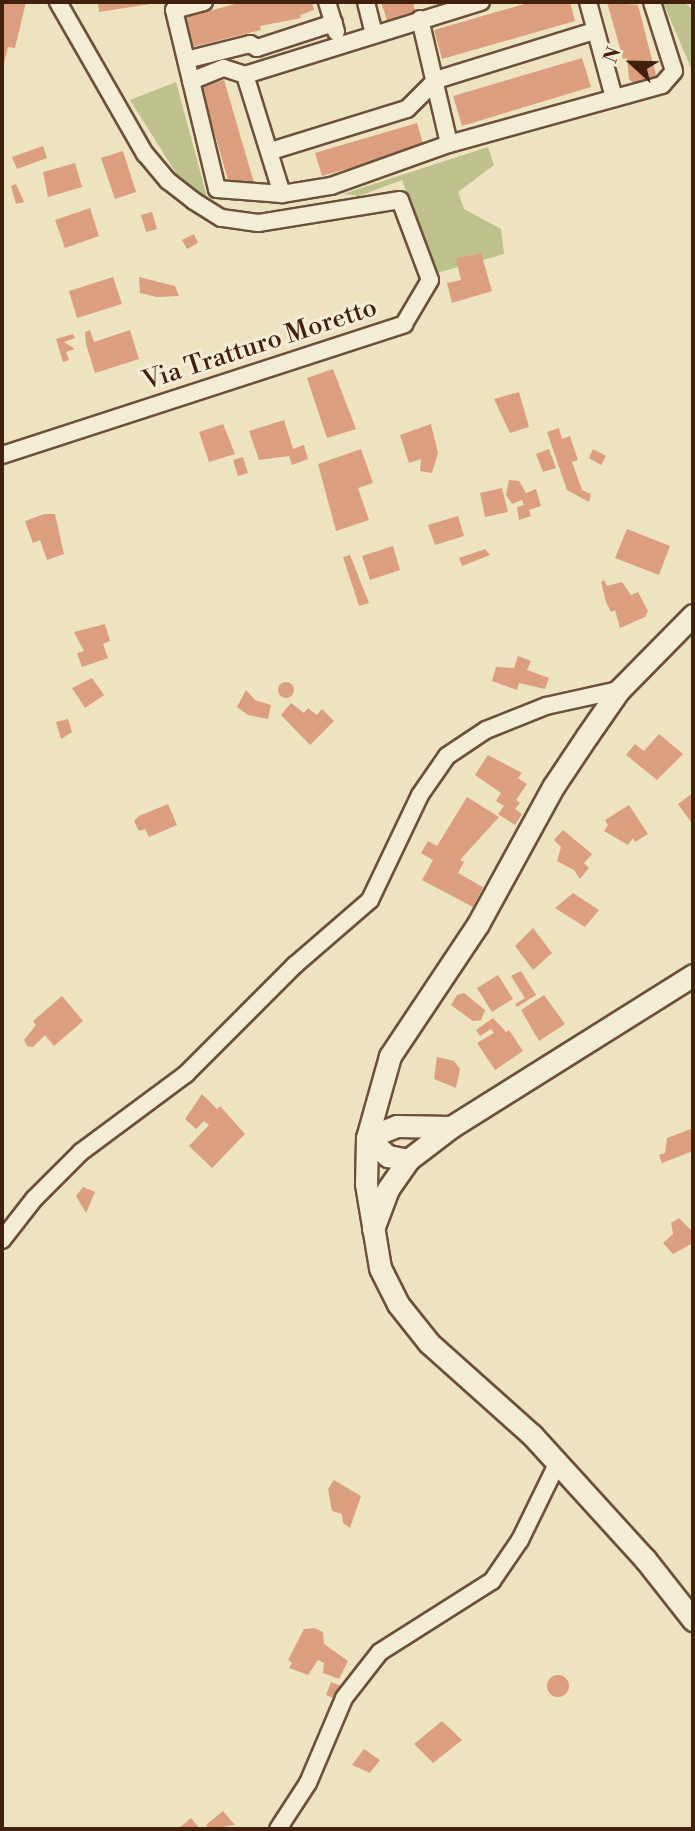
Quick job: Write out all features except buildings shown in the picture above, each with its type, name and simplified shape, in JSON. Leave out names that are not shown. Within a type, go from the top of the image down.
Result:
[{"type":"street","points":[[58,2],[145,154],[168,181],[221,218],[258,223],[338,210],[331,186]]},
{"type":"street","points":[[204,2],[174,10],[217,189],[282,194],[331,186],[449,144],[662,85],[674,71],[652,2]]},
{"type":"street","points":[[327,2],[339,44]]},
{"type":"street","points":[[366,2],[374,33]]},
{"type":"street","points":[[191,80],[224,68],[245,75],[420,19],[441,7],[481,2]]},
{"type":"street","points":[[588,2],[614,98]]},
{"type":"street","points":[[420,19],[449,144]]},
{"type":"street","points":[[186,60],[250,44],[257,48],[334,23]]},
{"type":"street","points":[[271,151],[407,109],[436,80],[594,31]]},
{"type":"street","points":[[245,75],[271,151],[282,194]]},
{"type":"street","name":"Via Tratturo Moretto","points":[[2,455],[404,324],[430,281],[400,200],[338,210]]},
{"type":"street","points":[[693,615],[619,690],[553,787],[478,924],[397,1044],[379,1091],[367,1138],[366,1184],[372,1233],[380,1268],[398,1304],[421,1333],[557,1464],[645,1559],[693,1620]]},
{"type":"street","points":[[2,1240],[34,1199],[81,1152],[186,1074],[296,965],[370,900],[420,795],[447,756],[486,730],[546,706],[619,690]]},
{"type":"street","points":[[372,1233],[388,1189],[408,1160],[451,1127],[693,975]]},
{"type":"street","points":[[379,1091],[394,1110],[424,1128]]},
{"type":"street","points":[[367,1138],[397,1126],[451,1127]]},
{"type":"street","points":[[367,1138],[388,1156],[408,1160]]},
{"type":"street","points":[[278,1829],[308,1783],[351,1689],[380,1652],[492,1581],[520,1540],[557,1464]]},
{"type":"green space","points":[[663,2],[684,2],[693,10],[693,73]]},
{"type":"green space","points":[[176,82],[207,197],[181,181],[130,100]]},
{"type":"green space","points":[[488,147],[494,165],[458,192],[464,209],[501,229],[504,254],[437,273],[402,180],[359,196],[343,194]]}]
